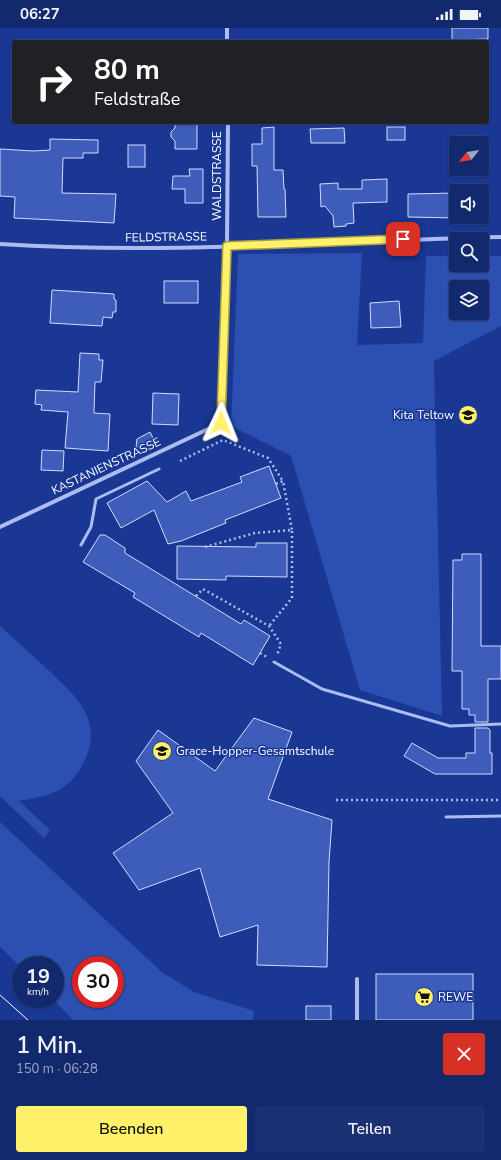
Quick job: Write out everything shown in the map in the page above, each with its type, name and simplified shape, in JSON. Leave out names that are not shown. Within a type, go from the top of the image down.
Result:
[{"type":"street","points":[[227,28],[227,40]]},
{"type":"street","name":"WALDSTRASSE","points":[[221,423],[227,246],[228,124]]},
{"type":"street","name":"FELDSTRASSE","points":[[0,244],[42,247],[126,248],[501,237]]},
{"type":"street","name":"KASTANIENSTRASSE","points":[[0,527],[221,423]]},
{"type":"street","points":[[357,979],[357,1020]]},
{"type":"lane","points":[[81,545],[91,527],[96,499],[159,469]]},
{"type":"lane","points":[[274,662],[322,689],[450,726],[501,724]]},
{"type":"lane","points":[[446,817],[501,816]]},
{"type":"path","points":[[180,461],[223,440],[268,458],[283,481],[292,530],[292,598],[269,626]]},
{"type":"path","points":[[276,484],[283,481]]},
{"type":"path","points":[[206,547],[255,533],[292,530]]},
{"type":"path","points":[[196,596],[203,589],[269,626],[281,644],[274,662],[260,653]]},
{"type":"path","points":[[336,800],[501,800]]},
{"type":"shaded area","points":[[362,253],[357,345],[423,343],[426,256],[449,256],[449,272],[489,272],[489,256],[501,256],[501,326],[434,361],[442,716],[360,690],[291,456],[231,426],[238,254]]},
{"type":"shaded area","points":[[0,626],[66,687],[83,708],[89,720],[91,733],[90,747],[84,762],[72,780],[57,791],[40,797],[19,801],[50,830],[44,838],[0,796]]},
{"type":"shaded area","points":[[0,822],[163,973],[194,992],[254,1011],[253,1020],[73,1020],[62,1008],[64,1008],[64,956],[12,956],[12,958],[0,947]]},
{"type":"building","points":[[452,28],[488,28],[488,39],[452,40]]},
{"type":"building","points":[[175,124],[197,124],[197,149],[175,149],[175,141],[171,137],[171,132],[175,128]]},
{"type":"building","points":[[274,127],[274,170],[283,170],[286,217],[258,217],[257,166],[252,166],[252,144],[262,144],[262,128]]},
{"type":"building","points":[[387,127],[405,127],[405,140],[387,140]]},
{"type":"building","points":[[344,128],[345,143],[311,143],[310,129]]},
{"type":"building","points":[[50,139],[98,140],[98,153],[83,153],[83,158],[63,158],[62,193],[116,194],[114,223],[14,218],[15,197],[0,196],[0,149],[33,151],[50,150]]},
{"type":"building","points":[[128,145],[145,145],[145,167],[128,167]]},
{"type":"building","points":[[189,169],[203,169],[203,203],[185,203],[185,189],[172,189],[173,176],[190,176]]},
{"type":"building","points":[[387,179],[387,202],[353,203],[354,223],[346,224],[346,226],[334,227],[333,216],[325,206],[321,207],[320,184],[338,183],[338,189],[362,189],[362,180]]},
{"type":"building","points":[[449,193],[449,218],[408,217],[408,194]]},
{"type":"building","points":[[164,281],[198,281],[198,303],[164,303]]},
{"type":"building","points":[[52,290],[114,294],[114,299],[116,300],[116,312],[113,312],[112,318],[103,317],[102,326],[50,323]]},
{"type":"building","points":[[399,301],[401,327],[371,328],[370,303]]},
{"type":"building","points":[[80,353],[99,354],[99,360],[103,360],[101,382],[95,382],[94,413],[110,414],[108,451],[65,448],[68,412],[41,410],[42,405],[35,404],[36,390],[78,392]]},
{"type":"building","points":[[153,393],[179,394],[178,425],[152,424]]},
{"type":"building","points":[[150,432],[156,444],[135,455],[137,439]]},
{"type":"building","points":[[42,450],[64,451],[63,471],[41,470]]},
{"type":"building","points":[[269,466],[281,498],[225,520],[226,523],[181,541],[168,544],[154,510],[121,528],[107,503],[147,481],[167,502],[186,491],[191,501],[242,482],[240,477]]},
{"type":"building","points":[[100,535],[105,535],[125,548],[125,553],[241,624],[244,620],[270,636],[253,665],[201,633],[199,637],[133,597],[135,593],[83,562]]},
{"type":"building","points":[[256,543],[287,543],[287,577],[226,576],[226,580],[177,579],[177,546],[256,547]]},
{"type":"building","points":[[462,554],[481,554],[481,646],[501,646],[501,679],[488,679],[488,722],[475,722],[475,715],[469,715],[469,709],[462,709],[462,671],[452,671],[453,560],[462,560]]},
{"type":"building","points":[[254,718],[292,732],[268,799],[332,820],[329,862],[327,967],[257,965],[258,925],[220,937],[200,868],[139,890],[113,853],[173,813],[136,761],[158,730],[215,771]]},
{"type":"building","points":[[475,728],[488,728],[490,730],[492,774],[435,774],[404,756],[412,743],[438,758],[466,758],[466,753],[475,753]]},
{"type":"building","name":"REWE","points":[[376,974],[473,974],[473,1020],[376,1020]]},
{"type":"building","points":[[306,1006],[331,1006],[331,1020],[306,1020]]},
{"type":"tram line","points":[[0,995],[28,1020]]},
{"type":"place","name":"Kita Teltow","points":[[468,415]]},
{"type":"place","name":"Grace-Hopper-Gesamtschule","points":[[162,751]]},
{"type":"place","name":"REWE","points":[[424,997]]},
{"type":"route","points":[[221,423],[227,246],[403,239]]}]
